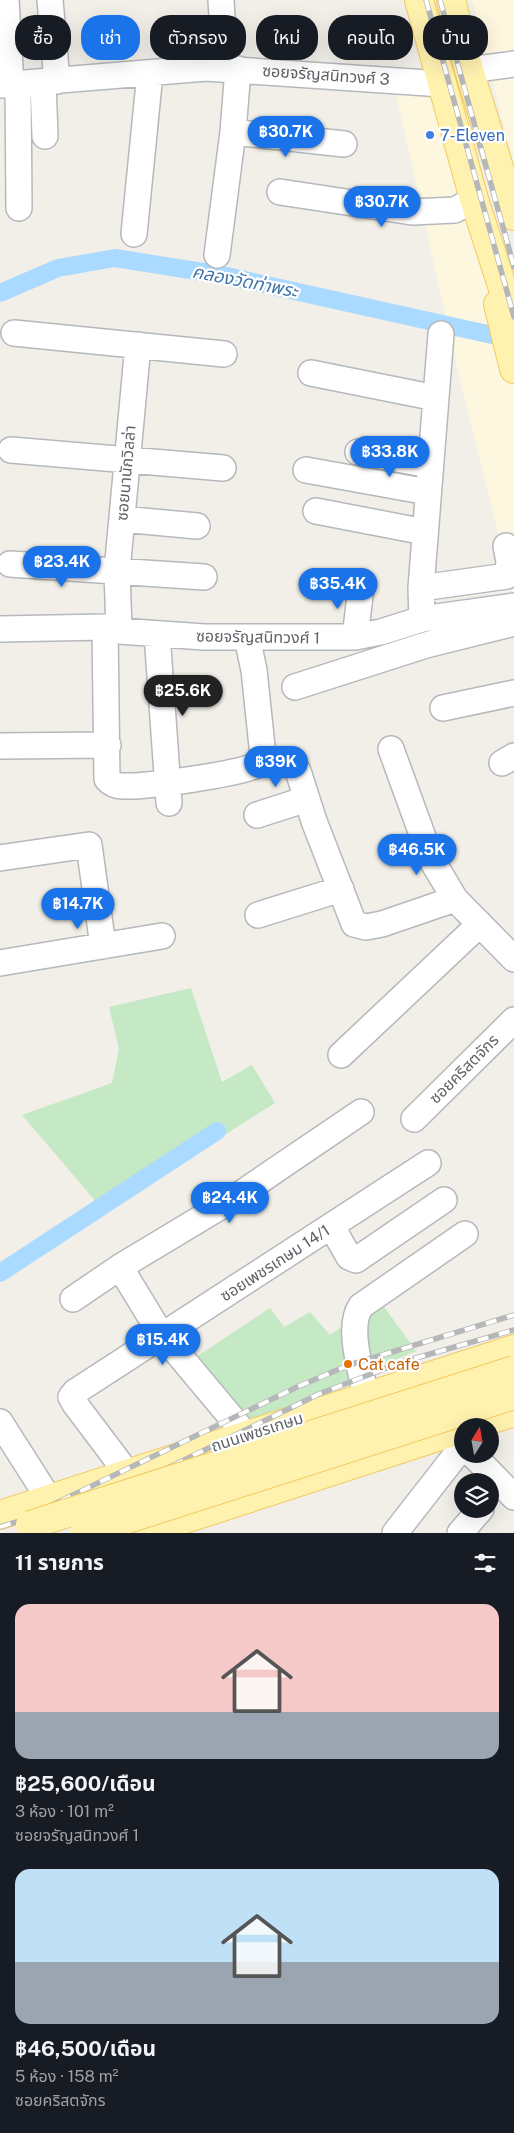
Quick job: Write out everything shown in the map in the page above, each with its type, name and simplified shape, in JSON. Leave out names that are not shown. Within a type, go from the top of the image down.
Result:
[{"type":"main road","points":[[419,0],[476,204],[514,323]]},
{"type":"main road","points":[[451,0],[469,70],[511,205],[514,228]]},
{"type":"main road","points":[[476,204],[514,369]]},
{"type":"main road","name":"ถนนเพชรเกษม","points":[[0,1515],[514,1349]]},
{"type":"main road","name":"ถนนเพชรเกษม","points":[[3,1533],[514,1370]]},
{"type":"main road","points":[[377,1394],[414,1399],[423,1406],[426,1421],[422,1431],[404,1448]]},
{"type":"main road","points":[[84,1533],[514,1395]]},
{"type":"main road","points":[[496,1418],[514,1412]]},
{"type":"main road","points":[[142,1533],[454,1432]]},
{"type":"street","points":[[6,0],[26,83],[45,136]]},
{"type":"street","points":[[19,208],[26,83],[50,0]]},
{"type":"street","points":[[218,255],[233,132],[232,68],[221,0]]},
{"type":"street","points":[[469,70],[514,64]]},
{"type":"street","name":"ซอยจรัญสนิทวงศ์ 3","points":[[26,83],[232,68],[442,84]]},
{"type":"street","points":[[134,234],[150,73]]},
{"type":"street","points":[[233,132],[344,144]]},
{"type":"street","points":[[280,192],[412,212],[455,210],[476,204]]},
{"type":"street","points":[[14,333],[224,354]]},
{"type":"street","points":[[422,620],[421,588],[441,334]]},
{"type":"street","name":"ซอยนานักวิลล่า","points":[[138,345],[112,629],[108,779],[113,785],[168,793]]},
{"type":"street","points":[[311,374],[436,398]]},
{"type":"street","points":[[11,450],[223,468]]},
{"type":"street","points":[[358,452],[430,464]]},
{"type":"street","points":[[306,470],[428,492]]},
{"type":"street","points":[[316,511],[425,532]]},
{"type":"street","points":[[122,519],[197,526]]},
{"type":"street","points":[[421,588],[507,576],[509,562],[506,546]]},
{"type":"street","points":[[10,564],[204,577]]},
{"type":"street","points":[[355,637],[361,588]]},
{"type":"street","name":"ซอยจรัญสนิทวงศ์ 1","points":[[0,629],[112,629],[156,634],[247,638],[355,637],[381,632],[422,620],[514,606]]},
{"type":"street","points":[[295,687],[426,645],[514,623]]},
{"type":"street","points":[[156,634],[168,793],[254,767],[261,760],[263,756],[254,670],[247,638]]},
{"type":"street","points":[[443,708],[514,693]]},
{"type":"street","points":[[0,746],[108,745]]},
{"type":"street","points":[[391,749],[431,859],[455,899],[514,959]]},
{"type":"street","points":[[298,771],[307,800],[354,924],[366,927],[382,924],[455,899]]},
{"type":"street","points":[[257,815],[307,800]]},
{"type":"street","points":[[0,858],[89,845],[103,946]]},
{"type":"street","points":[[258,915],[341,889]]},
{"type":"street","points":[[341,1055],[480,924]]},
{"type":"street","points":[[0,963],[162,936]]},
{"type":"street","name":"ซอยคริสตจักร","points":[[414,1119],[514,1020]]},
{"type":"street","points":[[73,1299],[233,1199],[361,1112]]},
{"type":"street","name":"ซอยเพชรเกษม 14/1","points":[[127,1473],[71,1397],[162,1335],[428,1163]]},
{"type":"street","points":[[332,1226],[349,1257],[356,1260],[444,1200]]},
{"type":"street","points":[[377,1394],[355,1335],[356,1313],[361,1306],[465,1234]]},
{"type":"street","points":[[120,1268],[162,1335],[246,1435]]},
{"type":"street","points":[[0,1422],[49,1499]]},
{"type":"street","points":[[395,1533],[454,1458]]},
{"type":"street","points":[[479,1463],[502,1494]]},
{"type":"street","points":[[460,1533],[473,1518]]},
{"type":"shaded area","points":[[472,0],[514,0],[514,166],[487,60],[488,15],[476,15]]},
{"type":"shaded area","points":[[431,67],[514,383],[514,599],[453,350],[391,71]]},
{"type":"green space","points":[[191,988],[222,1082],[252,1065],[275,1103],[104,1211],[22,1115],[112,1083],[119,1049],[109,1007]]},
{"type":"green space","points":[[379,1300],[416,1351],[240,1428],[187,1363],[270,1308],[284,1327],[310,1312],[330,1335]]},
{"type":"waterway","name":"คลองวัดท่าพระ","points":[[0,293],[58,268],[115,258],[222,275],[492,335]]},
{"type":"waterway","points":[[0,1273],[217,1131]]},
{"type":"railway","points":[[426,0],[514,317]]},
{"type":"railway","points":[[440,0],[514,267]]},
{"type":"railway","points":[[0,1527],[19,1521],[297,1387],[349,1365],[514,1315]]},
{"type":"railway","points":[[35,1533],[319,1394],[402,1362],[514,1330]]},
{"type":"place","name":"7-Eleven","points":[[430,135]]},
{"type":"place","name":"Cat cafe","points":[[348,1364]]}]
